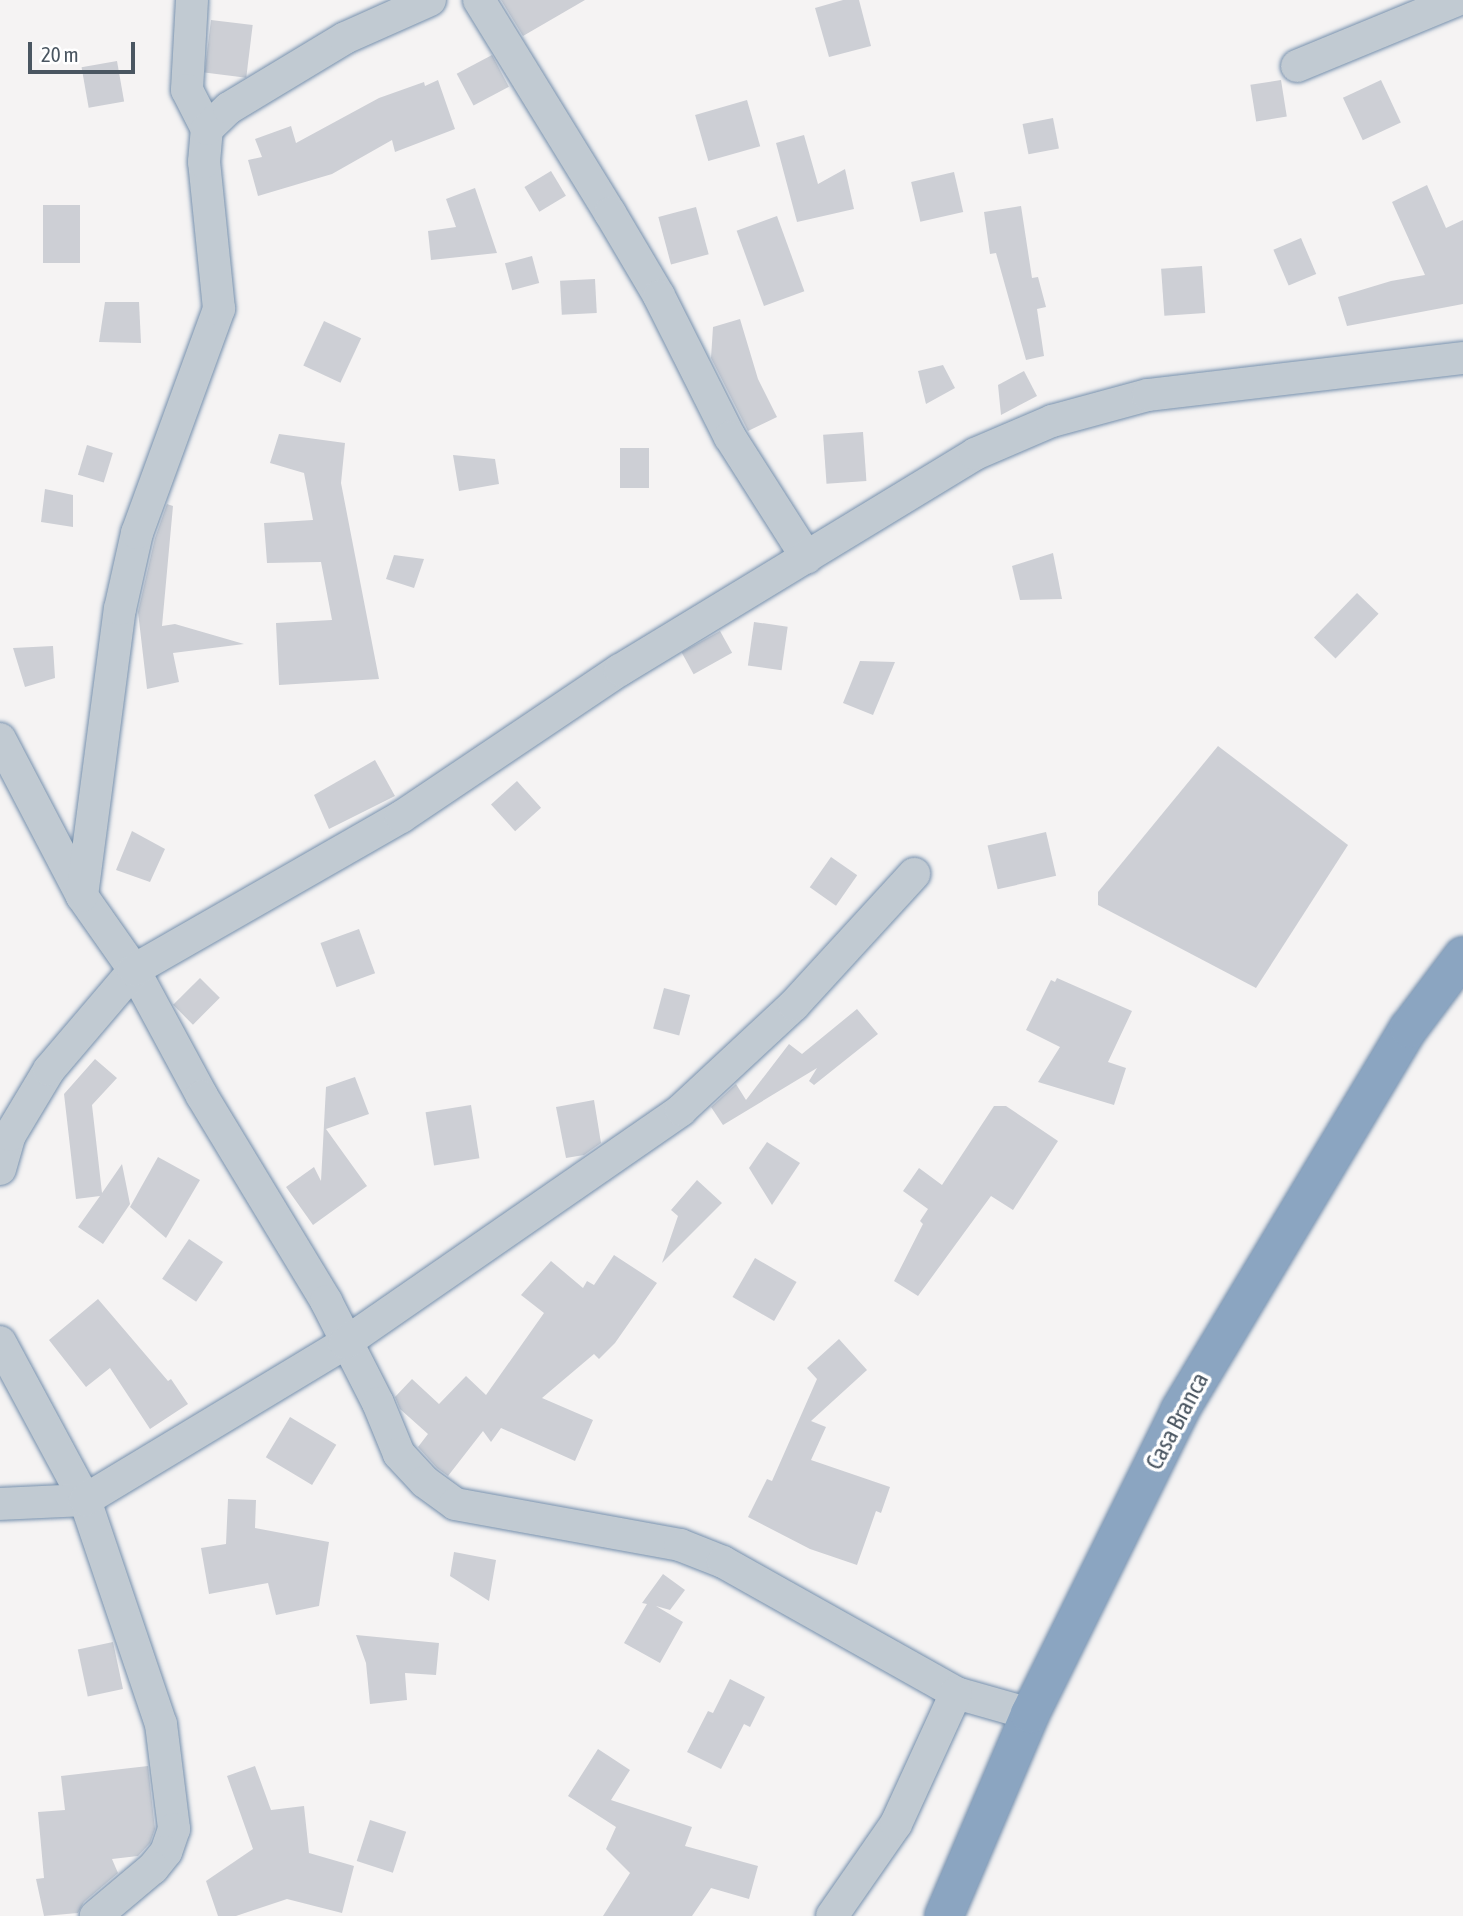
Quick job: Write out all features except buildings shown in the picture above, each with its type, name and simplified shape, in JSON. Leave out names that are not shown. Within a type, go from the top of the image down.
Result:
[{"type":"highway","name":"Casa Branca","points":[[944,1916],[1030,1714],[1180,1410],[1409,1028],[1463,956]]},
{"type":"street","points":[[82,896],[120,609],[137,533],[219,309],[204,162],[207,129],[187,90],[192,0]]},
{"type":"street","points":[[207,129],[229,108],[345,38],[430,0]]},
{"type":"street","points":[[479,0],[659,296],[730,437],[807,558]]},
{"type":"street","points":[[1297,66],[1457,0]]},
{"type":"street","points":[[0,1169],[9,1135],[49,1070],[134,970],[401,817],[620,670],[975,454],[1052,421],[1148,395],[1463,358]]},
{"type":"street","points":[[0,739],[82,896],[134,970],[202,1096],[326,1301],[378,1404],[399,1454],[425,1482],[455,1504],[680,1545],[723,1562],[956,1693],[1030,1714]]},
{"type":"street","points":[[0,1504],[85,1500],[345,1343],[681,1110],[794,1004],[914,874]]},
{"type":"street","points":[[0,1342],[85,1500],[161,1724],[174,1829],[166,1852],[153,1868],[96,1916]]},
{"type":"street","points":[[832,1916],[896,1824],[956,1693]]}]
